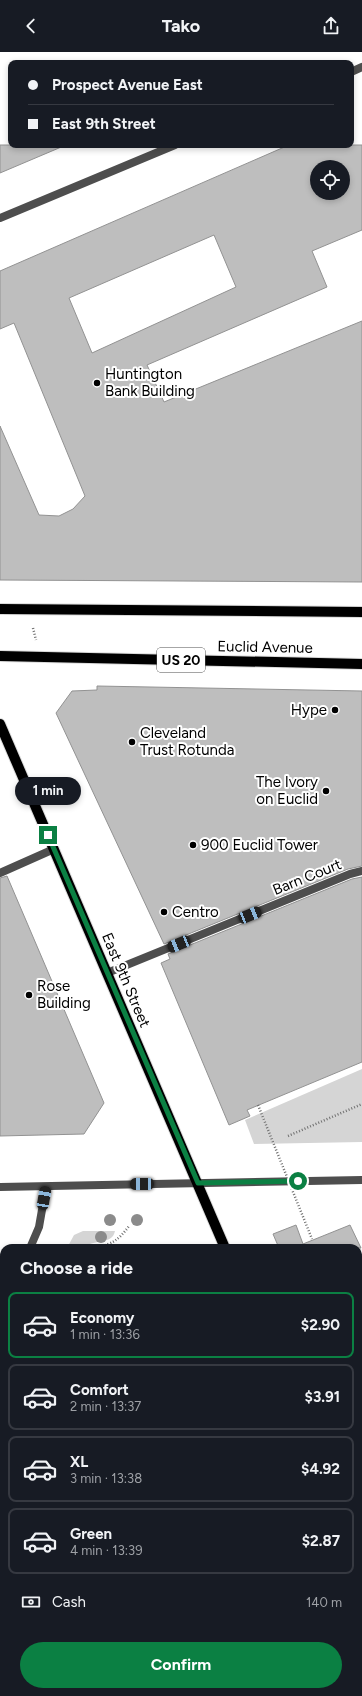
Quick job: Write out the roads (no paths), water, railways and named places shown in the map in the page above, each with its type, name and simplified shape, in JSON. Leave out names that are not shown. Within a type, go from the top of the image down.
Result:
[{"type":"main road","points":[[0,609],[362,612]]},
{"type":"main road","name":"Euclid Avenue","points":[[0,656],[362,664]]},
{"type":"main road","name":"East 9th Street","points":[[0,724],[223,1244]]},
{"type":"street","points":[[0,218],[168,148]]},
{"type":"street","points":[[0,873],[54,849]]},
{"type":"street","name":"Barn Court","points":[[107,973],[350,874],[362,871]]},
{"type":"street","points":[[0,1188],[362,1180]]},
{"type":"street","points":[[32,1244],[39,1227],[46,1187]]},
{"type":"place","name":"Huntington Bank Building","points":[[97,383]]},
{"type":"place","name":"Hype","points":[[335,710]]},
{"type":"place","name":"Cleveland Trust Rotunda","points":[[132,742]]},
{"type":"place","name":"The Ivory on Euclid","points":[[326,791]]},
{"type":"place","name":"900 Euclid Tower","points":[[193,845]]},
{"type":"place","name":"Centro","points":[[164,912]]},
{"type":"place","name":"Rose Building","points":[[29,995]]}]
